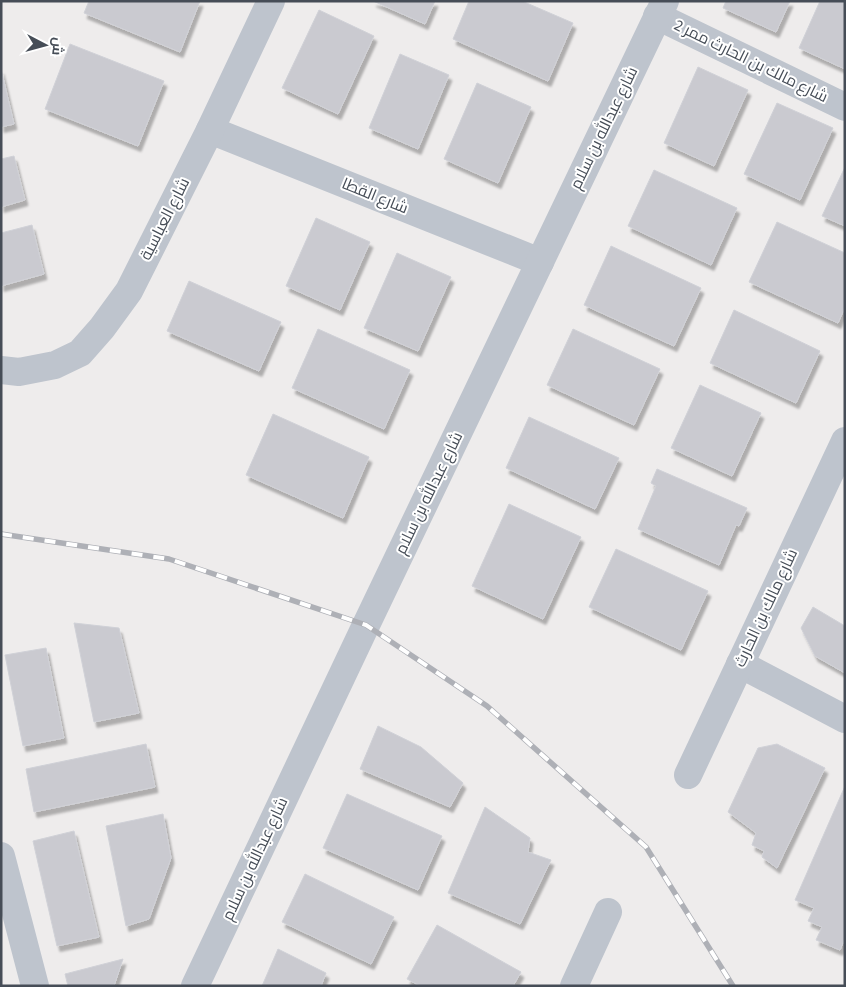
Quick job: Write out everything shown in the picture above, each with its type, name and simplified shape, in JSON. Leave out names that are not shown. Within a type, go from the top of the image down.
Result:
[{"type":"street","name":"شارع العباسية","points":[[1,370],[19,372],[55,365],[80,353],[102,328],[129,291],[210,130],[271,1]]},
{"type":"street","name":"شارع مالك بن الحارث ممر 2","points":[[661,9],[845,107]]},
{"type":"street","name":"شارع عبدالله بن سلام","points":[[195,986],[661,9]]},
{"type":"street","name":"شارع القطا","points":[[210,130],[540,262]]},
{"type":"street","name":"شارع مالك بن الحارث","points":[[688,775],[845,441]]},
{"type":"street","points":[[740,664],[845,719]]},
{"type":"street","points":[[1,856],[35,986]]},
{"type":"street","points":[[574,986],[608,912]]},
{"type":"building","points":[[89,1],[200,1],[180,52],[84,13]]},
{"type":"building","points":[[373,1],[435,1],[425,24]]},
{"type":"building","points":[[469,1],[522,1],[573,23],[548,81],[453,39]]},
{"type":"building","points":[[726,1],[790,1],[776,32],[723,8]]},
{"type":"building","points":[[820,1],[845,1],[845,69],[799,48]]},
{"type":"building","points":[[319,10],[374,36],[338,114],[282,88]]},
{"type":"building","points":[[70,44],[164,81],[138,146],[45,109]]},
{"type":"building","points":[[400,54],[449,75],[418,149],[369,128]]},
{"type":"building","points":[[698,67],[748,90],[714,166],[664,143]]},
{"type":"building","points":[[1,69],[14,124],[1,127]]},
{"type":"building","points":[[477,83],[531,107],[498,183],[444,159]]},
{"type":"building","points":[[777,103],[833,128],[800,200],[744,174]]},
{"type":"building","points":[[14,156],[25,200],[1,207],[1,159]]},
{"type":"building","points":[[845,167],[845,226],[822,216]]},
{"type":"building","points":[[654,170],[737,208],[711,265],[628,226]]},
{"type":"building","points":[[316,218],[370,242],[340,310],[286,286]]},
{"type":"building","points":[[777,222],[845,253],[845,307],[838,323],[749,282]]},
{"type":"building","points":[[32,225],[44,274],[1,286],[1,233]]},
{"type":"building","points":[[611,246],[701,288],[674,346],[584,305]]},
{"type":"building","points":[[397,253],[451,277],[418,351],[364,328]]},
{"type":"building","points":[[189,281],[281,322],[259,371],[167,331]]},
{"type":"building","points":[[734,310],[820,351],[796,403],[710,363]]},
{"type":"building","points":[[318,329],[410,370],[384,429],[292,388]]},
{"type":"building","points":[[573,329],[660,369],[634,425],[547,385]]},
{"type":"building","points":[[700,385],[761,413],[732,476],[671,448]]},
{"type":"building","points":[[273,414],[369,457],[343,518],[246,475]]},
{"type":"building","points":[[529,417],[619,458],[595,509],[506,468]]},
{"type":"building","points":[[657,469],[747,508],[739,526],[736,525],[719,565],[638,529],[656,486],[651,483]]},
{"type":"building","points":[[509,504],[581,537],[543,619],[472,586]]},
{"type":"building","points":[[616,549],[708,591],[681,650],[589,607]]},
{"type":"building","points":[[813,607],[845,626],[845,673],[815,656],[801,628]]},
{"type":"building","points":[[74,623],[119,628],[139,713],[94,722]]},
{"type":"building","points":[[46,648],[64,738],[23,746],[5,655]]},
{"type":"building","points":[[378,726],[421,747],[463,783],[450,807],[360,769]]},
{"type":"building","points":[[146,744],[155,787],[34,812],[26,769]]},
{"type":"building","points":[[777,744],[825,768],[777,868],[762,857],[764,851],[752,845],[756,833],[728,812],[758,748]]},
{"type":"building","points":[[845,786],[845,938],[840,950],[816,940],[822,927],[808,921],[814,908],[795,900]]},
{"type":"building","points":[[347,794],[442,836],[418,890],[323,848]]},
{"type":"building","points":[[485,807],[530,838],[528,852],[551,860],[520,924],[448,893]]},
{"type":"building","points":[[163,814],[171,858],[149,919],[126,926],[106,826]]},
{"type":"building","points":[[74,831],[99,937],[57,946],[33,841]]},
{"type":"building","points":[[305,874],[394,917],[371,964],[282,922]]},
{"type":"building","points":[[437,925],[521,972],[513,986],[420,986],[407,979]]},
{"type":"building","points":[[278,949],[326,973],[321,986],[262,986]]},
{"type":"building","points":[[123,959],[114,986],[68,986],[65,974]]},
{"type":"railway","points":[[1,534],[169,559],[366,625],[487,706],[646,847],[733,986]]}]
